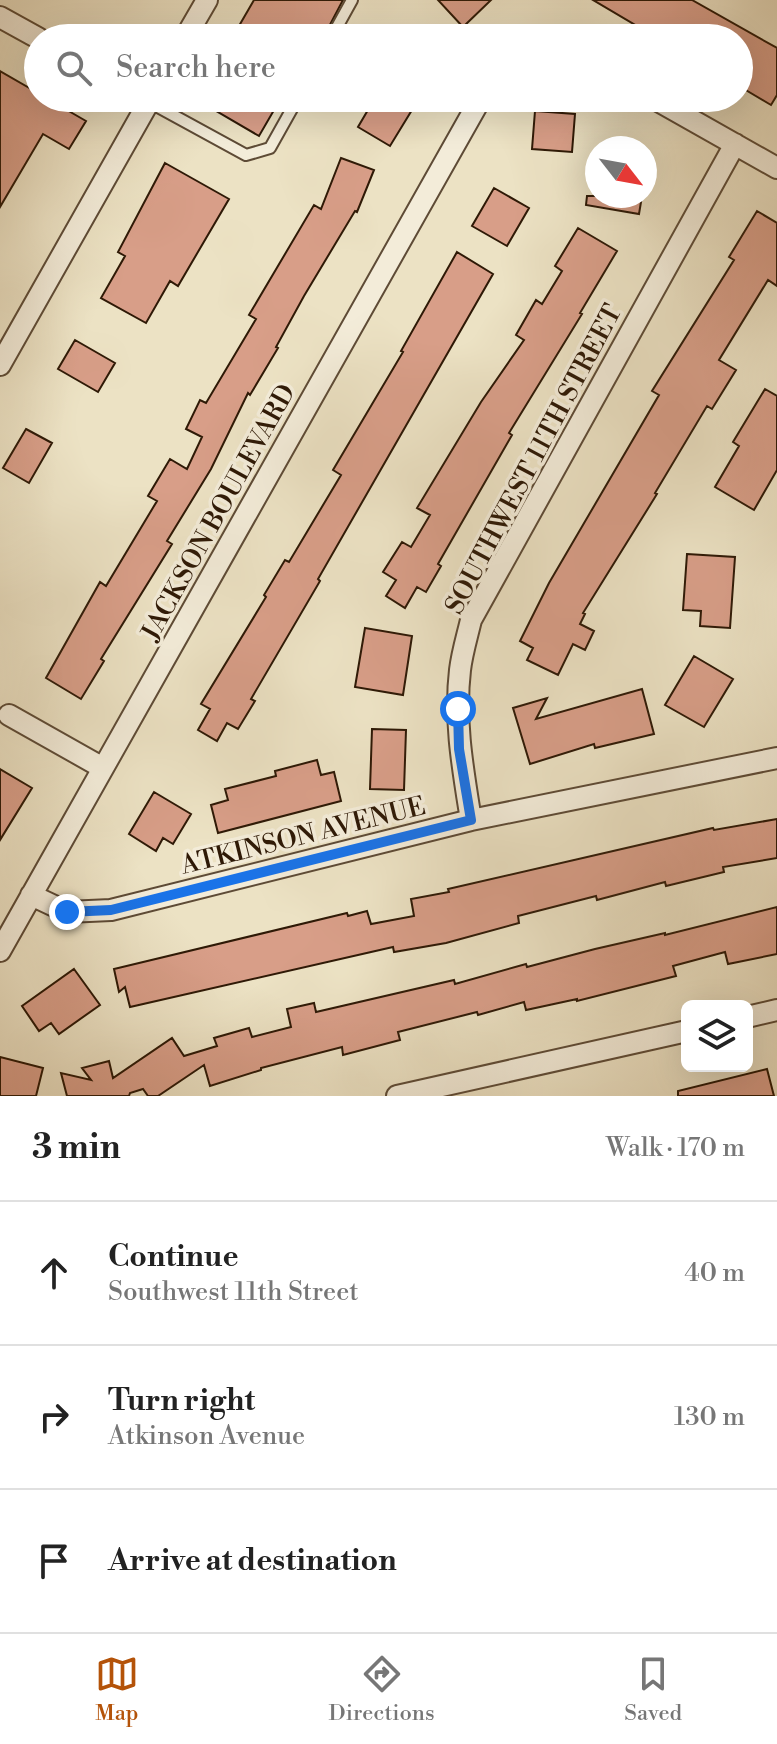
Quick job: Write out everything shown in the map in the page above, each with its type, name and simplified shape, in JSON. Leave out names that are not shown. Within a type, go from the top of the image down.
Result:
[{"type":"street","points":[[193,24],[207,0]]},
{"type":"street","points":[[0,17],[24,30]]},
{"type":"street","points":[[0,365],[141,112]]},
{"type":"street","name":"JACKSON BOULEVARD","points":[[0,951],[473,112]]},
{"type":"street","points":[[678,112],[777,168]]},
{"type":"street","name":"SOUTHWEST 11TH STREET","points":[[471,820],[459,749],[458,709],[460,668],[471,620],[735,144]]},
{"type":"street","points":[[9,715],[103,768]]},
{"type":"street","name":"ATKINSON AVENUE","points":[[31,895],[67,912],[111,910],[471,820],[777,758]]},
{"type":"street","points":[[753,1016],[777,1010]]},
{"type":"street","points":[[397,1096],[681,1032]]},
{"type":"lane","points":[[339,24],[352,0]]},
{"type":"lane","points":[[171,112],[246,155],[270,148],[290,112]]},
{"type":"building","points":[[254,0],[343,0],[330,24],[240,24]]},
{"type":"building","points":[[438,0],[491,0],[466,24],[460,24]]},
{"type":"building","points":[[593,0],[692,0],[734,24],[634,24]]},
{"type":"building","points":[[753,34],[777,48],[777,95],[771,105],[753,94]]},
{"type":"building","points":[[0,71],[24,85],[24,112],[70,112],[86,121],[69,149],[43,134],[0,207]]},
{"type":"building","points":[[218,112],[273,112],[259,136]]},
{"type":"building","points":[[367,112],[411,112],[390,146],[358,127]]},
{"type":"building","points":[[535,112],[575,114],[572,152],[532,149]]},
{"type":"building","points":[[341,158],[374,170],[357,212],[304,296],[250,395],[248,393],[211,469],[167,541],[172,544],[101,659],[104,661],[81,699],[46,678],[100,582],[106,586],[157,501],[148,496],[170,459],[187,469],[202,437],[186,429],[200,400],[206,403],[256,319],[249,315],[314,205],[321,209]]},
{"type":"building","points":[[165,163],[229,199],[178,286],[170,281],[146,323],[101,298],[125,256],[118,252]]},
{"type":"building","points":[[494,188],[529,208],[507,246],[472,226]]},
{"type":"building","points":[[604,208],[640,208],[639,214]]},
{"type":"building","points":[[757,211],[777,223],[777,286],[768,280],[719,360],[736,370],[712,409],[707,406],[583,613],[580,624],[594,631],[585,650],[573,644],[558,675],[527,660],[533,648],[520,641],[549,583],[659,395],[652,391],[734,260],[729,257]]},
{"type":"building","points":[[578,228],[617,251],[509,433],[512,435],[438,564],[441,566],[426,592],[417,587],[405,608],[386,596],[396,580],[383,572],[402,542],[411,547],[430,515],[417,508],[481,402],[524,340],[516,335],[536,300],[542,304],[562,271],[555,266]]},
{"type":"building","points":[[457,252],[493,274],[251,699],[255,701],[238,729],[227,723],[217,741],[198,730],[210,709],[201,704],[285,560],[289,562],[341,475],[333,470],[403,352]]},
{"type":"building","points":[[75,340],[115,363],[98,392],[58,369]]},
{"type":"building","points":[[765,389],[777,396],[777,470],[754,510],[715,487],[739,446],[733,442]]},
{"type":"building","points":[[26,429],[52,443],[29,483],[3,468]]},
{"type":"building","points":[[687,554],[735,557],[730,628],[700,626],[701,611],[683,610]]},
{"type":"building","points":[[365,628],[412,636],[403,695],[355,687]]},
{"type":"building","points":[[694,656],[733,679],[704,727],[665,705]]},
{"type":"building","points":[[642,689],[654,734],[595,748],[594,744],[530,764],[513,708],[547,698],[536,719]]},
{"type":"building","points":[[372,729],[406,730],[404,790],[370,789]]},
{"type":"building","points":[[317,760],[321,775],[334,772],[341,801],[218,833],[211,805],[228,800],[225,789],[276,776],[275,771]]},
{"type":"building","points":[[0,769],[32,788],[0,840]]},
{"type":"building","points":[[154,792],[191,814],[173,844],[163,838],[156,851],[129,834]]},
{"type":"building","points":[[777,819],[777,858],[723,867],[724,872],[666,886],[665,882],[597,900],[596,896],[518,916],[519,923],[446,943],[394,952],[393,947],[130,1007],[125,987],[119,992],[114,969],[347,913],[348,916],[367,911],[371,924],[414,916],[411,899],[449,892],[448,889],[713,828]]},
{"type":"building","points":[[777,907],[777,954],[728,964],[725,952],[673,966],[676,976],[577,1001],[526,1010],[524,1002],[478,1015],[477,1012],[398,1032],[400,1040],[343,1055],[342,1047],[261,1068],[210,1086],[204,1065],[158,1096],[148,1096],[143,1089],[129,1096],[67,1096],[61,1073],[91,1080],[82,1068],[109,1061],[113,1078],[172,1038],[184,1056],[217,1046],[214,1038],[249,1028],[252,1037],[291,1027],[287,1009],[314,1003],[316,1012],[454,980],[455,984],[526,964],[527,967]]},
{"type":"building","points":[[74,969],[100,1005],[59,1034],[51,1023],[39,1031],[22,1006]]},
{"type":"building","points":[[0,1057],[43,1068],[36,1096],[0,1096]]},
{"type":"building","points":[[767,1069],[774,1096],[678,1096],[678,1091]]},
{"type":"route","points":[[67,912],[111,910],[471,820],[459,749],[458,709]]}]
